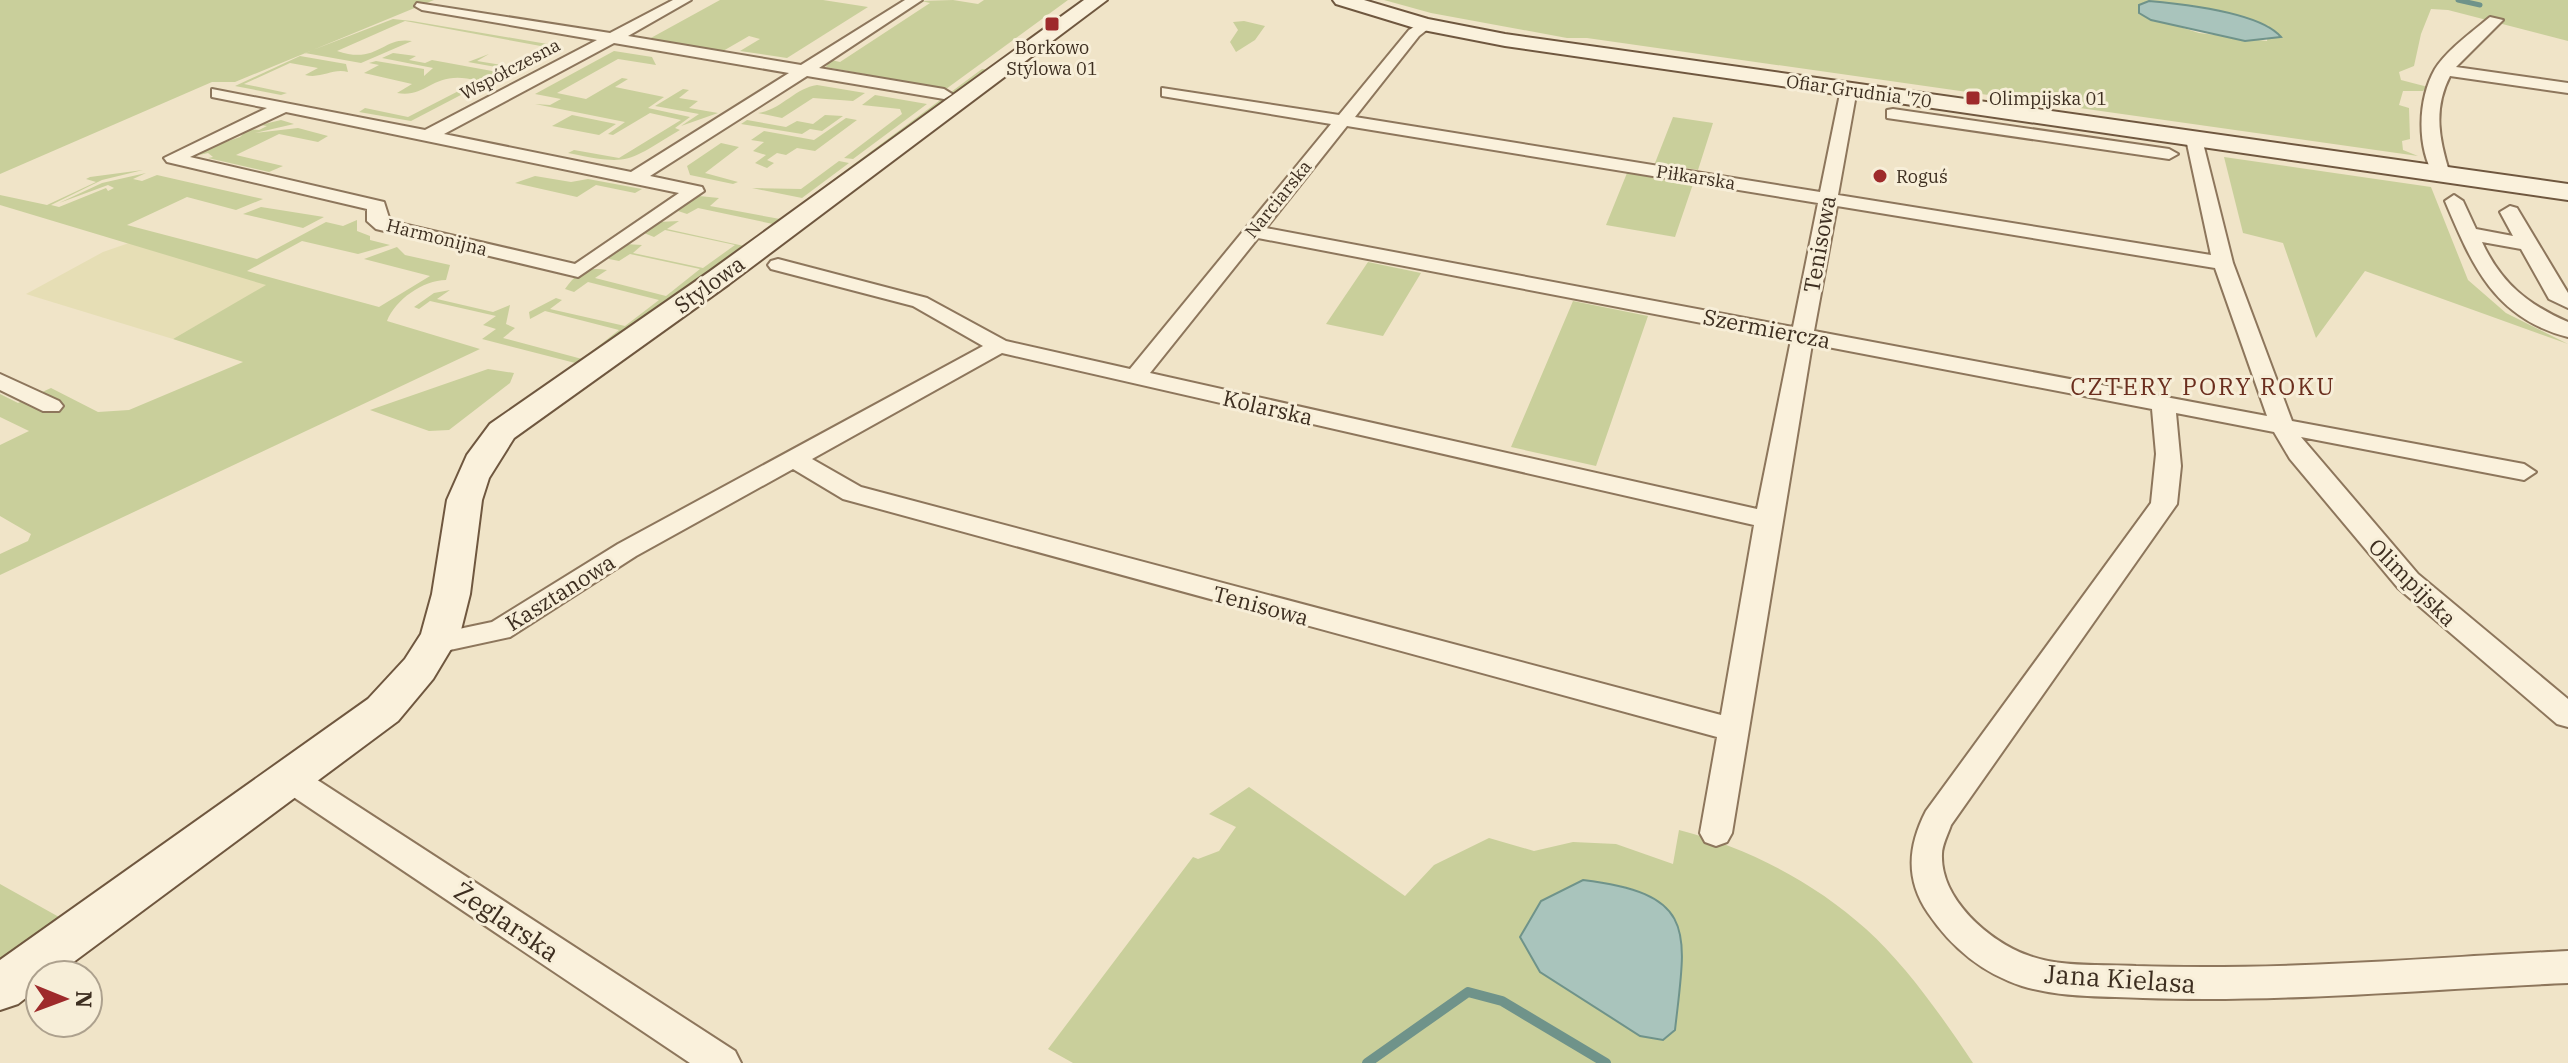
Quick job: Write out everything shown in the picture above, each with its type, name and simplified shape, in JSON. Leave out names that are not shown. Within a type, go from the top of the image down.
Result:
[{"type":"street","name":"Współczesna","points":[[427,136],[684,0]]},
{"type":"street","points":[[218,93],[636,177],[913,0]]},
{"type":"street","name":"Stylowa","points":[[436,643],[445,623],[463,500],[470,476],[482,453],[502,431],[707,286],[1097,0]]},
{"type":"street","name":"Ofiar Grudnia '70","points":[[1343,0],[1425,25],[1611,56],[1849,89],[2067,130],[2195,139],[2568,192]]},
{"type":"street","name":"Współczesna","points":[[422,6],[612,37]]},
{"type":"street","points":[[2441,174],[2431,142],[2430,105],[2443,70],[2457,52],[2495,20]]},
{"type":"street","name":"Narciarska","points":[[1136,376],[1414,33],[1425,25]]},
{"type":"street","points":[[612,37],[944,94]]},
{"type":"street","points":[[2443,70],[2568,88]]},
{"type":"street","name":"Tenisowa","points":[[1716,833],[1768,520],[1849,89]]},
{"type":"street","name":"Piłkarska","points":[[1168,92],[2223,263]]},
{"type":"street","name":"Harmonijna","points":[[285,106],[173,158],[377,206],[377,221],[383,225],[578,271],[695,191],[636,177]]},
{"type":"street","points":[[1893,114],[2067,130],[2169,154]]},
{"type":"street","name":"Olimpijska","points":[[2195,139],[2223,263],[2282,425],[2299,454],[2408,581],[2568,716]]},
{"type":"street","points":[[2454,201],[2499,292],[2517,306],[2568,330]]},
{"type":"street","points":[[2510,212],[2556,295],[2568,302]]},
{"type":"street","name":"Szermiercza","points":[[1252,231],[2282,425]]},
{"type":"street","points":[[2469,234],[2528,244]]},
{"type":"street","name":"Kolarska","points":[[778,265],[920,302],[999,346],[1768,520]]},
{"type":"street","name":"Kasztanowa","points":[[436,643],[500,630],[627,550],[999,346]]},
{"type":"street","points":[[0,381],[51,406]]},
{"type":"street","name":"Jana Kielasa","points":[[2163,404],[2171,448],[2171,472],[2164,504],[1937,820],[1925,853],[1932,891],[1953,921],[1989,954],[2025,971],[2065,979],[2196,984],[2568,967]]},
{"type":"street","points":[[2282,425],[2524,472]]},
{"type":"street","name":"Tenisowa","points":[[796,460],[852,493],[1733,730]]},
{"type":"street","points":[[0,988],[383,710],[420,669],[436,643]]},
{"type":"street","name":"Żeglarska","points":[[291,779],[722,1063]]},
{"type":"shaded area","points":[[129,243],[268,285],[173,339],[26,294],[103,252]]},
{"type":"green space","points":[[0,0],[434,0],[235,82],[212,82],[0,174]]},
{"type":"green space","points":[[720,0],[823,0],[868,7],[787,58],[740,51],[760,39],[749,36],[723,51],[649,39]]},
{"type":"green space","points":[[953,0],[978,4],[984,0],[1068,0],[946,89],[826,67],[831,60],[840,62],[930,3],[921,1]]},
{"type":"green space","points":[[1384,0],[2568,0],[2568,41],[2448,10],[2431,9],[2421,34],[2414,66],[2399,72],[2401,80],[2428,87],[2423,91],[2403,91],[2399,105],[2409,108],[2410,139],[2402,141],[2403,150],[2418,156],[1587,38],[1567,38],[1431,13]],"holes":[[[2175,3],[2269,26],[2267,41],[2199,33],[2139,14],[2139,5]]]},
{"type":"green space","points":[[393,19],[559,46],[513,70],[468,62],[489,54],[477,61],[508,66],[546,47],[405,21],[337,51],[362,55],[393,42],[412,41],[361,63],[305,53]]},
{"type":"green space","points":[[1233,22],[1265,26],[1255,40],[1236,52],[1230,42],[1238,30]]},
{"type":"green space","points":[[614,51],[652,57],[656,65],[618,59],[557,93],[586,99],[622,78],[628,79],[615,87],[664,97],[648,108],[690,117],[675,128],[680,130],[627,158],[604,159],[568,153],[574,150],[619,158],[681,120],[650,113],[613,135],[608,134],[625,122],[535,104],[550,105],[561,99],[535,94]]},
{"type":"green space","points":[[393,53],[416,56],[409,60],[425,63],[432,60],[503,73],[411,121],[359,112],[365,108],[408,117],[478,81],[451,78],[416,92],[397,93],[412,84],[364,73],[379,65],[369,63],[376,61],[424,69],[424,76],[433,68],[382,58]]},
{"type":"green space","points":[[300,56],[346,64],[348,72],[305,75],[318,68],[290,63],[244,84],[287,93],[281,95],[235,86]]},
{"type":"green space","points":[[982,69],[993,70],[811,203],[803,202]]},
{"type":"green space","points":[[817,85],[865,93],[853,101],[813,98],[782,118],[758,113],[774,108],[802,90]]},
{"type":"green space","points":[[683,89],[689,90],[679,98],[698,101],[689,108],[718,113],[681,126],[699,114],[655,106]]},
{"type":"green space","points":[[875,95],[927,104],[853,159],[844,158],[902,114],[900,109],[862,105]]},
{"type":"green space","points":[[572,115],[616,124],[599,135],[552,126]]},
{"type":"green space","points":[[825,115],[843,116],[822,131],[810,129],[802,134],[741,124],[747,120],[786,127],[797,121],[813,124]]},
{"type":"green space","points":[[1673,117],[1713,123],[1698,170],[1655,163]]},
{"type":"green space","points":[[846,118],[857,120],[815,151],[797,148],[786,155],[777,153],[767,160],[774,163],[767,168],[755,163],[766,155],[753,151],[764,142],[751,140],[764,131],[814,140]]},
{"type":"green space","points":[[281,120],[294,124],[255,133],[298,128],[328,136],[318,142],[279,134],[236,155],[283,166],[269,172],[208,158],[213,157],[208,153],[199,155],[205,149],[240,137],[248,129],[259,130],[267,126],[260,125]]},
{"type":"green space","points":[[721,143],[739,147],[705,173],[738,182],[733,184],[690,175],[687,166]]},
{"type":"green space","points":[[2224,157],[2431,187],[2468,280],[2506,313],[2568,344],[2365,271],[2316,338],[2283,243],[2243,233]]},
{"type":"green space","points":[[839,161],[849,163],[802,198],[752,188],[801,189]]},
{"type":"green space","points":[[143,170],[102,180],[51,205],[59,207],[106,188],[108,191],[114,188],[108,185],[59,203],[102,183],[146,173],[133,179],[142,181],[157,175],[263,199],[236,210],[187,197],[127,225],[257,259],[326,222],[343,226],[357,220],[357,231],[370,236],[370,240],[390,245],[358,254],[302,241],[247,271],[379,307],[430,276],[364,259],[397,247],[405,255],[450,265],[446,280],[419,287],[396,306],[387,321],[480,349],[0,575],[0,554],[28,541],[31,534],[0,516],[0,445],[29,431],[0,417],[0,394],[18,403],[51,388],[98,412],[129,410],[243,362],[173,339],[266,285],[0,205],[0,195],[47,205],[96,182],[86,179],[90,177]]},
{"type":"green space","points":[[1627,173],[1693,184],[1675,237],[1606,225]]},
{"type":"green space","points":[[535,176],[571,182],[588,179],[642,189],[635,193],[596,185],[577,197],[515,183]]},
{"type":"green space","points":[[699,196],[719,198],[710,206],[780,219],[791,213],[631,332],[623,330],[584,358],[583,365],[482,339],[496,329],[483,325],[496,316],[430,301],[419,309],[414,307],[434,293],[450,290],[437,299],[493,312],[510,305],[506,324],[515,328],[503,338],[582,359],[619,330],[545,311],[530,319],[529,312],[556,298],[562,300],[550,309],[625,326],[659,300],[588,282],[574,292],[565,289],[578,275],[587,270],[607,270],[595,278],[666,296],[700,269],[630,254],[619,261],[609,259],[608,255],[625,244],[642,245],[633,253],[703,268],[735,245],[665,230],[654,237],[644,233],[658,222],[679,221],[667,229],[744,246],[773,224],[698,208],[687,214],[678,211]]},
{"type":"green space","points":[[261,207],[324,217],[303,228],[243,214]]},
{"type":"green space","points":[[1368,262],[1421,273],[1383,336],[1326,324]]},
{"type":"green space","points":[[1573,301],[1648,316],[1596,466],[1511,447]]},
{"type":"green space","points":[[488,369],[514,373],[510,383],[449,430],[429,431],[370,410]]},
{"type":"green space","points":[[1249,787],[1405,896],[1434,865],[1489,838],[1534,851],[1573,842],[1616,844],[1673,864],[1679,830],[1729,846],[1802,882],[1866,929],[1910,975],[1973,1063],[1073,1063],[1048,1049],[1193,857],[1198,859],[1219,851],[1236,827],[1209,814]]},
{"type":"green space","points":[[0,884],[59,917],[0,961]]},
{"type":"water","points":[[2149,1],[2239,15],[2271,28],[2281,37],[2245,41],[2151,20],[2139,13],[2139,5]]},
{"type":"water","points":[[1583,880],[1621,886],[1648,896],[1666,908],[1677,924],[1682,967],[1675,1030],[1663,1040],[1640,1036],[1540,972],[1520,937],[1541,901]]},
{"type":"waterway","points":[[2458,0],[2480,5]]},
{"type":"waterway","points":[[1367,1063],[1468,992],[1502,1001],[1606,1063]]},
{"type":"place","name":"Borkowo Stylowa 01","points":[[1052,24]]},
{"type":"place","name":"Olimpijska 01","points":[[1973,98]]},
{"type":"place","name":"Roguś","points":[[1880,176]]},
{"type":"district","name":"CZTERY PORY ROKU","points":[[2203,386]]}]
